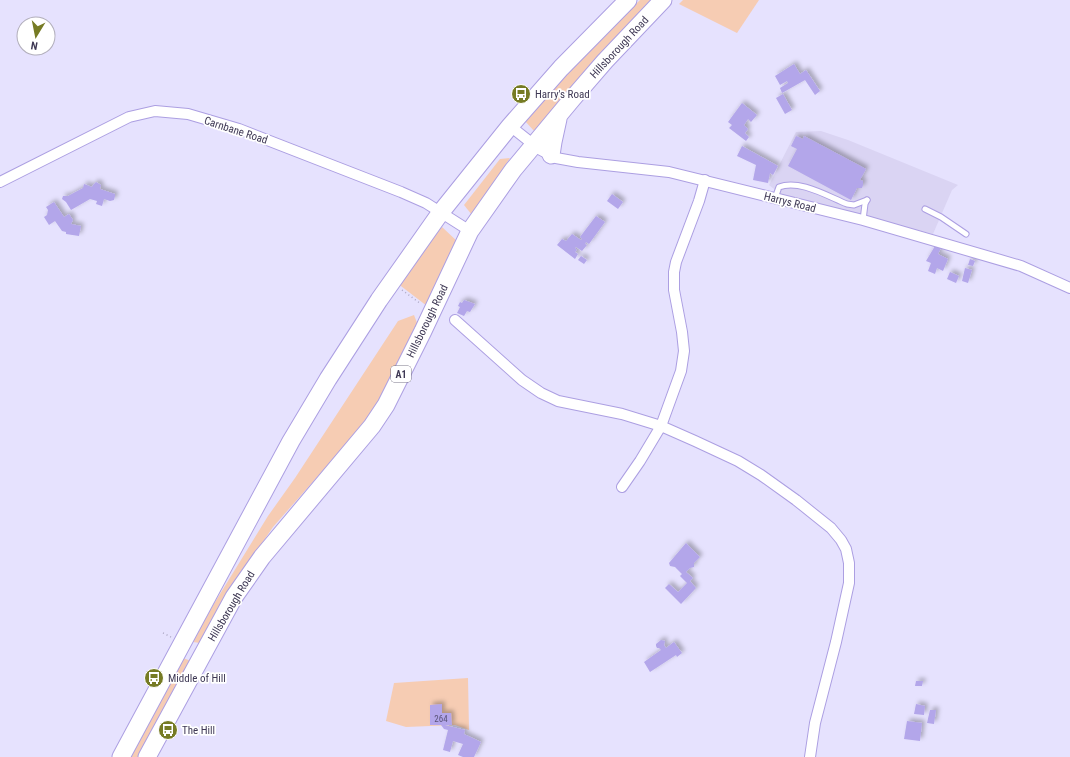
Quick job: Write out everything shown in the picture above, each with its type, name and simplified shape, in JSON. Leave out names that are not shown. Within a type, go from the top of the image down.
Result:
[{"type":"highway","points":[[121,757],[291,442],[353,338],[441,212],[510,126],[561,68],[628,0]]},
{"type":"highway","name":"Hillsborough Road","points":[[147,757],[234,597],[262,556],[372,426],[386,405],[470,231],[513,170],[605,61],[663,0]]},
{"type":"highway","points":[[551,155],[559,115]]},
{"type":"street","name":"Carnbane Road","points":[[0,182],[129,117],[155,111],[188,114],[239,129],[401,192],[426,203],[470,231]]},
{"type":"street","name":"Harrys Road","points":[[510,126],[539,149],[556,158],[578,162],[668,172],[705,180],[863,220],[1021,266],[1070,288]]},
{"type":"street","points":[[622,487],[661,426],[681,372],[684,351],[674,290],[674,272],[676,262],[699,201],[705,180]]},
{"type":"street","points":[[455,320],[522,380],[541,393],[558,401],[622,414],[661,426],[738,461],[761,475],[796,500],[831,528],[841,540],[846,549],[849,563],[849,583],[836,642],[815,723],[810,757]]},
{"type":"lane","points":[[775,198],[779,187],[785,184],[800,185],[847,204],[854,205],[866,200],[864,204],[863,220]]},
{"type":"lane","points":[[925,209],[941,217],[966,234]]},
{"type":"path","points":[[391,283],[432,312]]},
{"type":"shaded area","points":[[640,0],[650,0],[653,3],[535,132],[525,121],[574,64]]},
{"type":"shaded area","points":[[683,0],[759,0],[737,33],[679,4]]},
{"type":"shaded area","points":[[821,131],[848,140],[958,185],[952,190],[933,234],[783,196],[769,185],[796,132]]},
{"type":"shaded area","points":[[510,158],[472,215],[464,205],[500,159]]},
{"type":"shaded area","points":[[442,227],[459,243],[427,306],[397,283]]},
{"type":"shaded area","points":[[414,315],[419,328],[381,402],[273,527],[227,595],[200,643],[193,642],[212,607],[268,516],[295,478],[398,321]]},
{"type":"shaded area","points":[[183,658],[191,661],[140,757],[129,757]]},
{"type":"shaded area","points":[[468,678],[469,730],[455,725],[406,727],[386,721],[394,683]]},
{"type":"building","points":[[794,64],[800,74],[806,70],[820,91],[815,95],[805,80],[782,93],[780,88],[788,83],[787,81],[780,85],[775,76]]},
{"type":"building","points":[[783,94],[792,110],[785,114],[776,98]]},
{"type":"building","points":[[742,103],[757,115],[751,122],[748,119],[744,125],[748,129],[745,133],[749,137],[746,141],[729,128],[732,125],[728,122]]},
{"type":"building","points":[[796,136],[803,139],[804,136],[866,169],[860,180],[863,181],[862,188],[857,188],[851,200],[788,166],[797,149],[791,146]]},
{"type":"building","points":[[742,146],[778,166],[773,175],[770,173],[768,183],[753,180],[756,165],[737,156]]},
{"type":"building","points":[[96,182],[101,185],[100,189],[115,194],[114,200],[110,201],[104,199],[102,206],[96,204],[97,201],[90,199],[71,210],[62,199],[63,196],[68,196],[83,188],[84,184],[92,187]]},
{"type":"building","points":[[612,194],[623,202],[618,209],[607,201]]},
{"type":"building","points":[[54,202],[64,217],[69,214],[73,220],[71,224],[81,226],[79,236],[66,234],[66,232],[62,231],[55,221],[49,225],[44,217],[47,215],[48,210],[46,207]]},
{"type":"building","points":[[596,216],[605,222],[589,244],[586,242],[585,244],[587,245],[582,251],[576,247],[575,248],[577,250],[575,252],[578,254],[575,259],[557,245],[562,239],[566,241],[572,234],[581,240],[582,239],[580,237]]},
{"type":"building","points":[[935,246],[941,248],[938,254],[948,259],[943,271],[937,268],[935,274],[928,271],[931,263],[926,261]]},
{"type":"building","points":[[581,256],[587,260],[584,264],[578,260]]},
{"type":"building","points":[[970,259],[975,261],[973,266],[968,265]]},
{"type":"building","points":[[965,268],[972,270],[968,283],[962,281]]},
{"type":"building","points":[[950,272],[959,276],[956,283],[947,279]]},
{"type":"building","points":[[464,300],[475,304],[470,312],[467,311],[464,316],[457,313],[460,307],[458,306],[460,302],[462,303]]},
{"type":"building","points":[[686,543],[700,557],[694,563],[694,567],[690,568],[686,572],[693,578],[690,581],[696,588],[681,604],[665,588],[669,584],[678,592],[687,583],[680,576],[682,574],[675,567],[670,566],[669,563]]},
{"type":"building","points":[[661,640],[665,641],[664,645],[666,648],[674,642],[682,653],[677,657],[676,655],[650,672],[644,662],[661,650],[657,648],[656,644]]},
{"type":"building","points":[[916,681],[923,681],[922,686],[915,686]]},
{"type":"building","points":[[442,704],[442,713],[451,713],[452,725],[445,725],[465,730],[464,734],[481,742],[474,757],[463,757],[458,755],[463,744],[453,741],[450,752],[443,750],[448,730],[444,729],[441,725],[430,725],[430,705]]},
{"type":"building","points":[[916,704],[925,706],[924,715],[914,714]]},
{"type":"building","points":[[930,710],[936,710],[934,724],[927,723]]},
{"type":"building","points":[[907,721],[922,723],[920,741],[904,739]]},
{"type":"place","name":"Harry's Road","points":[[521,94]]},
{"type":"place","name":"Middle of Hill","points":[[154,678]]},
{"type":"place","name":"The Hill","points":[[168,730]]}]
